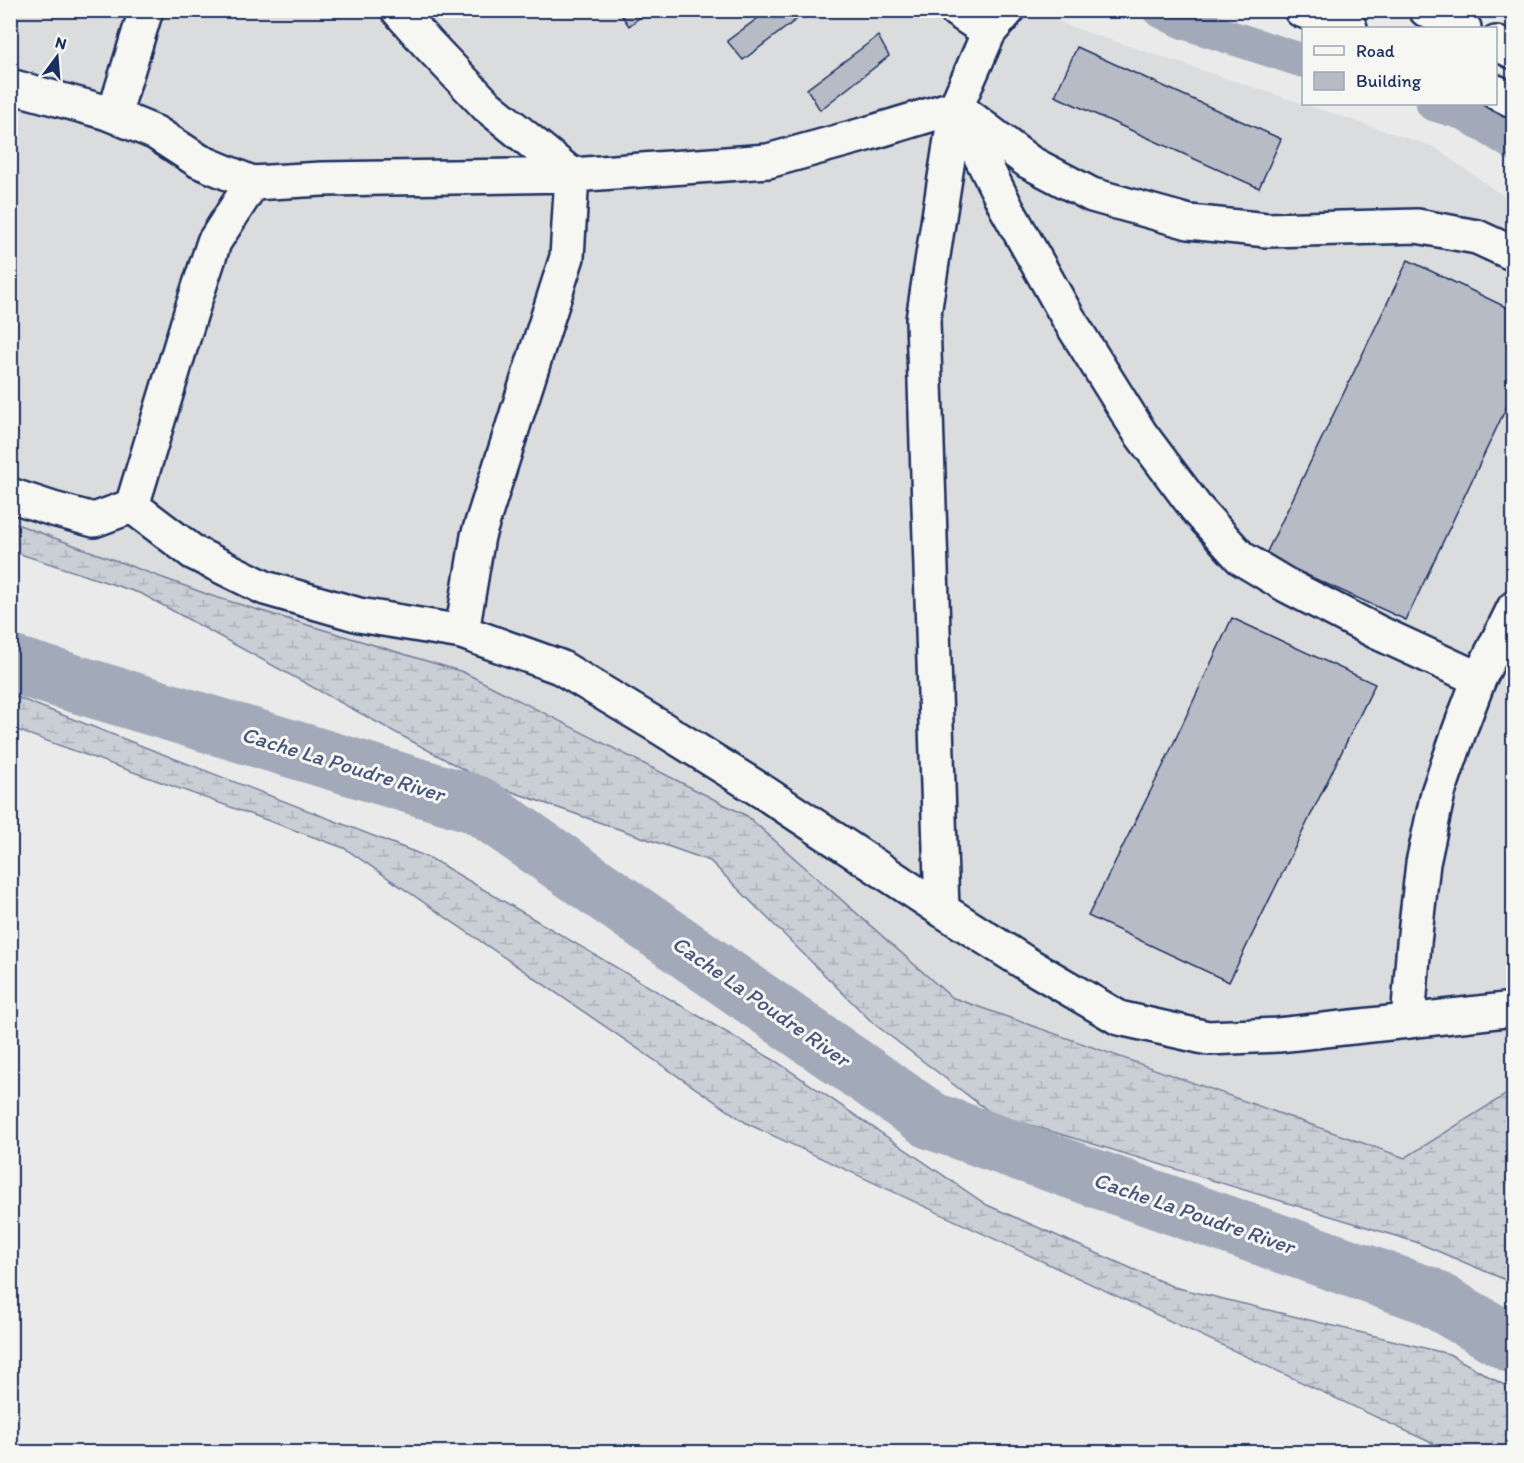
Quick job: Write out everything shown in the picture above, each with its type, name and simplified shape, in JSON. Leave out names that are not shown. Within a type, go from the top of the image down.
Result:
[{"type":"main road","points":[[114,115],[146,10]]},
{"type":"main road","points":[[398,10],[487,106],[572,175]]},
{"type":"main road","points":[[942,910],[922,320],[956,107],[998,21],[956,10]]},
{"type":"main road","points":[[1301,10],[1347,27]]},
{"type":"main road","points":[[1426,10],[1462,27]]},
{"type":"main road","points":[[1497,44],[1514,52]]},
{"type":"main road","points":[[10,86],[114,115],[156,133],[199,161],[252,183],[322,179],[572,175],[768,161],[956,107]]},
{"type":"main road","points":[[1497,93],[1514,102]]},
{"type":"main road","points":[[956,107],[1029,162],[1092,195],[1189,222],[1267,230],[1417,226],[1477,237],[1514,254]]},
{"type":"main road","points":[[956,107],[1007,209],[1085,346],[1140,433],[1196,508],[1233,550],[1241,558],[1286,585],[1377,632],[1479,679]]},
{"type":"main road","points":[[462,632],[478,536],[567,257],[572,175]]},
{"type":"main road","points":[[132,506],[214,242],[252,183]]},
{"type":"main road","points":[[10,495],[94,520],[132,506]]},
{"type":"main road","points":[[132,506],[194,553],[266,588],[359,615],[462,632],[560,668],[745,781],[1027,964],[1119,1018],[1208,1038],[1278,1035],[1514,1009]]},
{"type":"main road","points":[[1408,1021],[1423,863],[1438,792],[1479,679],[1514,608]]},
{"type":"shaded area","points":[[10,11],[1041,11],[1071,27],[1434,147],[1513,203],[1513,1090],[1405,1158],[951,997],[747,816],[463,672],[212,596],[11,522]]},
{"type":"shaded area","points":[[1497,70],[1513,78],[1513,135],[1470,109],[1472,105],[1497,105]]},
{"type":"green space","points":[[11,522],[212,596],[463,672],[747,816],[951,997],[1405,1158],[1513,1090],[1513,1283],[1416,1242],[991,1113],[873,1023],[710,861],[490,784],[142,594],[11,551]]},
{"type":"green space","points":[[11,695],[430,858],[777,1062],[987,1205],[1174,1287],[1449,1354],[1513,1390],[1513,1452],[1451,1452],[748,1124],[344,848],[11,728]]},
{"type":"building","points":[[618,10],[649,10],[629,26]]},
{"type":"building","points":[[769,10],[809,10],[743,60],[727,41]]},
{"type":"building","points":[[878,36],[889,56],[820,110],[807,89]]},
{"type":"building","points":[[1077,47],[1281,139],[1259,188],[1055,96]]},
{"type":"building","points":[[1408,260],[1514,311],[1514,391],[1406,620],[1265,556]]},
{"type":"building","points":[[1232,618],[1375,684],[1229,982],[1088,916],[1162,768]]},
{"type":"waterway","points":[[1159,10],[1183,22],[1302,60]]},
{"type":"waterway","points":[[1436,105],[1466,114],[1514,144]]},
{"type":"waterway","name":"Cache La Poudre River","points":[[10,664],[478,805],[932,1121],[1427,1295],[1514,1345]]}]
